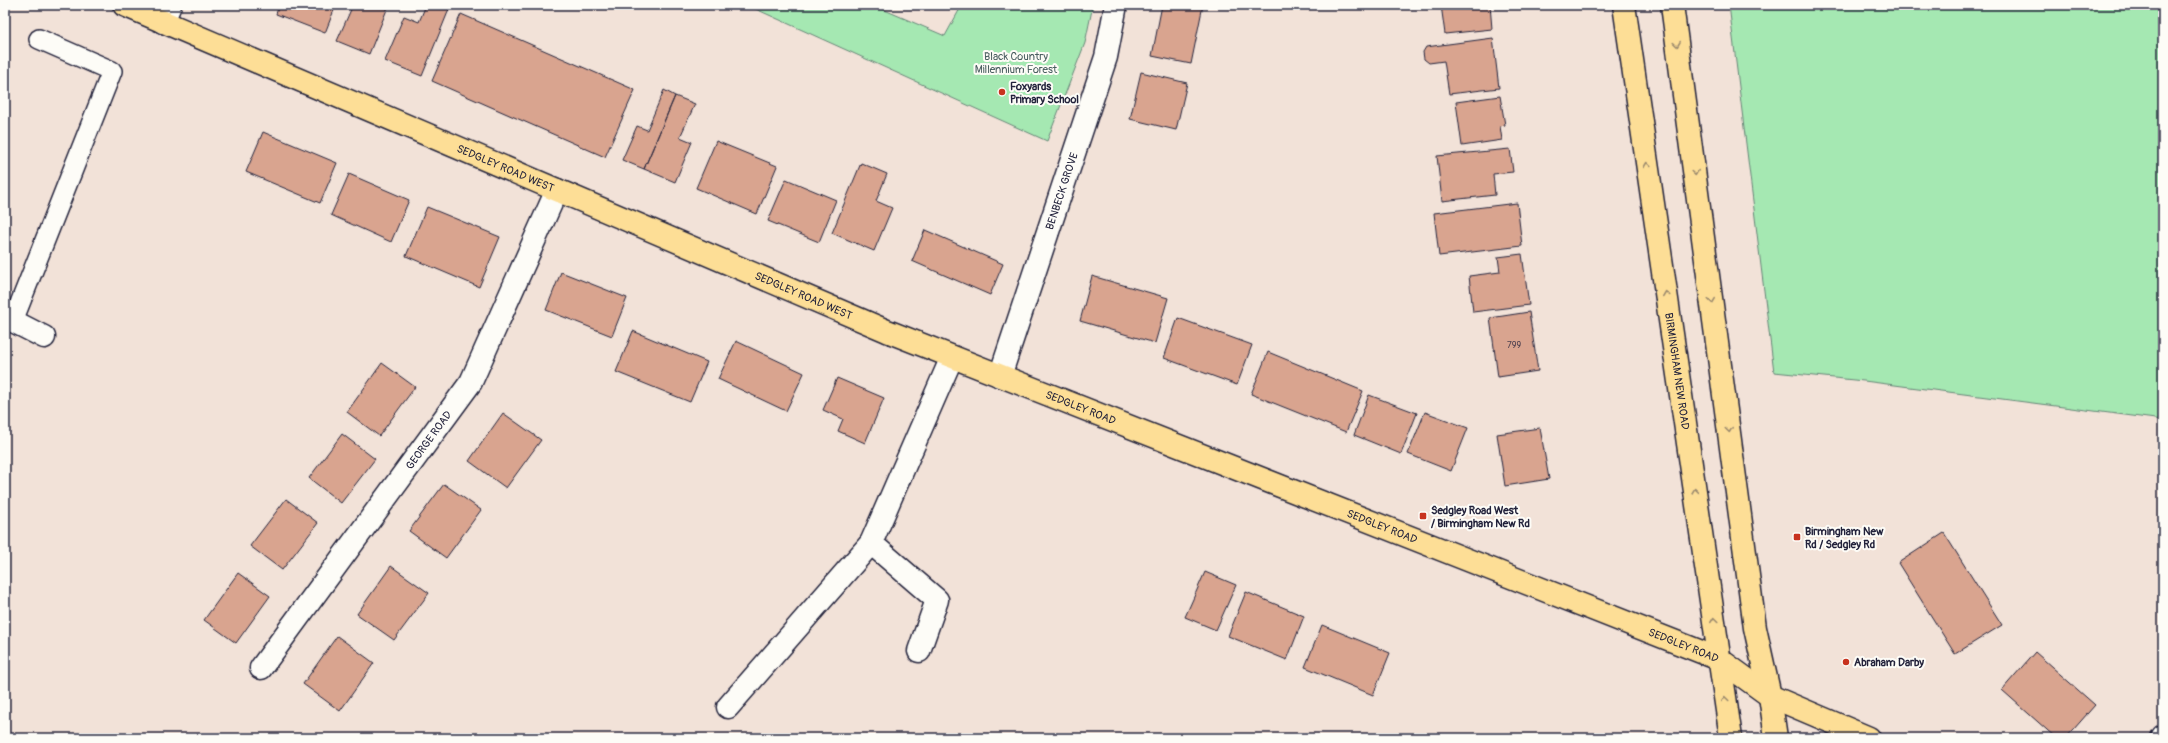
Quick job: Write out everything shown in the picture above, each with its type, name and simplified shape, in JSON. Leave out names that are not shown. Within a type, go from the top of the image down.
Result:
[{"type":"main road","name":"SEDGLEY ROAD WEST","points":[[124,5],[167,14],[557,190],[887,331]]},
{"type":"main road","name":"BIRMINGHAM NEW ROAD","points":[[1624,5],[1731,738]]},
{"type":"main road","points":[[1672,5],[1755,628],[1770,696],[1776,738]]},
{"type":"main road","name":"SEDGLEY ROAD","points":[[887,331],[1719,659],[1770,696],[1869,738]]},
{"type":"street","name":"BENBECK GROVE","points":[[1000,376],[1106,58],[1116,5]]},
{"type":"street","name":"GEORGE ROAD","points":[[261,668],[471,382],[557,190]]},
{"type":"street","points":[[9,319],[44,337]]},
{"type":"street","points":[[728,707],[871,543],[952,357]]},
{"type":"street","points":[[871,543],[937,600],[919,651]]},
{"type":"lane","points":[[9,319],[112,71],[39,39]]},
{"type":"green space","name":"Black Country Millennium Forest","points":[[747,5],[873,5],[945,36],[962,5],[1093,5],[1085,43],[1047,141]]},
{"type":"green space","points":[[1729,5],[2163,5],[2163,420],[1864,381],[1774,372]]},
{"type":"building","points":[[279,5],[336,5],[325,33],[276,14]]},
{"type":"building","points":[[353,5],[383,5],[388,7],[369,54],[337,41]]},
{"type":"building","points":[[426,5],[450,7],[422,76],[385,61],[404,16],[419,22]]},
{"type":"building","points":[[1162,5],[1203,5],[1191,64],[1152,56]]},
{"type":"building","points":[[1441,5],[1490,5],[1492,29],[1445,34]]},
{"type":"building","points":[[461,14],[635,90],[605,157],[432,81]]},
{"type":"building","points":[[1493,38],[1499,88],[1449,94],[1444,61],[1429,63],[1424,59],[1423,52],[1426,47]]},
{"type":"building","points":[[1141,72],[1187,83],[1176,130],[1130,119]]},
{"type":"building","points":[[664,90],[675,96],[644,169],[622,160],[637,126],[647,130]]},
{"type":"building","points":[[675,96],[695,104],[680,137],[692,142],[675,182],[644,169]]},
{"type":"building","points":[[1500,96],[1505,125],[1500,126],[1502,140],[1462,146],[1456,102]]},
{"type":"building","points":[[263,132],[337,163],[320,203],[246,172]]},
{"type":"building","points":[[716,141],[777,166],[757,214],[696,188]]},
{"type":"building","points":[[1510,149],[1513,172],[1493,174],[1495,195],[1442,201],[1437,156]]},
{"type":"building","points":[[861,163],[887,174],[876,201],[892,208],[874,251],[832,233]]},
{"type":"building","points":[[349,174],[409,200],[391,242],[331,215]]},
{"type":"building","points":[[786,179],[836,200],[819,242],[768,221]]},
{"type":"building","points":[[1517,203],[1522,246],[1439,256],[1434,213]]},
{"type":"building","points":[[427,207],[500,237],[479,287],[406,256]]},
{"type":"building","points":[[925,230],[1003,264],[990,295],[912,261]]},
{"type":"building","points":[[1522,254],[1529,305],[1473,312],[1469,276],[1500,272],[1498,257]]},
{"type":"building","points":[[561,272],[627,298],[612,336],[546,310]]},
{"type":"building","points":[[1092,276],[1168,298],[1155,343],[1080,321]]},
{"type":"building","points":[[1529,312],[1538,371],[1498,377],[1490,318]]},
{"type":"building","points":[[1178,318],[1252,345],[1237,385],[1164,358]]},
{"type":"building","points":[[633,331],[707,362],[690,402],[616,372]]},
{"type":"building","points":[[736,341],[804,373],[786,411],[718,379]]},
{"type":"building","points":[[1268,352],[1363,391],[1346,432],[1251,394]]},
{"type":"building","points":[[382,363],[415,387],[379,436],[347,412]]},
{"type":"building","points":[[837,378],[884,398],[865,443],[838,431],[843,419],[823,410]]},
{"type":"building","points":[[1369,395],[1417,413],[1401,454],[1354,435]]},
{"type":"building","points":[[1425,412],[1468,428],[1451,471],[1408,454]]},
{"type":"building","points":[[503,413],[541,440],[506,488],[469,461]]},
{"type":"building","points":[[1540,428],[1549,479],[1505,486],[1497,434]]},
{"type":"building","points":[[342,434],[375,459],[341,503],[309,478]]},
{"type":"building","points":[[444,484],[481,510],[446,558],[409,531]]},
{"type":"building","points":[[286,499],[318,523],[282,570],[250,546]]},
{"type":"building","points":[[1944,533],[2002,625],[1955,654],[1898,563]]},
{"type":"building","points":[[391,566],[429,593],[394,640],[357,614]]},
{"type":"building","points":[[1205,572],[1236,585],[1216,630],[1185,617]]},
{"type":"building","points":[[238,573],[270,596],[236,643],[204,620]]},
{"type":"building","points":[[1246,592],[1304,616],[1287,660],[1228,636]]},
{"type":"building","points":[[1322,625],[1390,653],[1373,695],[1305,667]]},
{"type":"building","points":[[337,636],[374,663],[340,711],[303,684]]},
{"type":"building","points":[[2035,652],[2095,705],[2066,738],[2056,738],[2002,690]]},
{"type":"place","name":"Foxyards Primary School","points":[[1002,92]]},
{"type":"place","name":"Sedgley Road West / Birmingham New Rd","points":[[1423,516]]},
{"type":"place","name":"Birmingham New Rd / Sedgley Rd","points":[[1797,537]]},
{"type":"place","name":"Abraham Darby","points":[[1846,662]]}]
